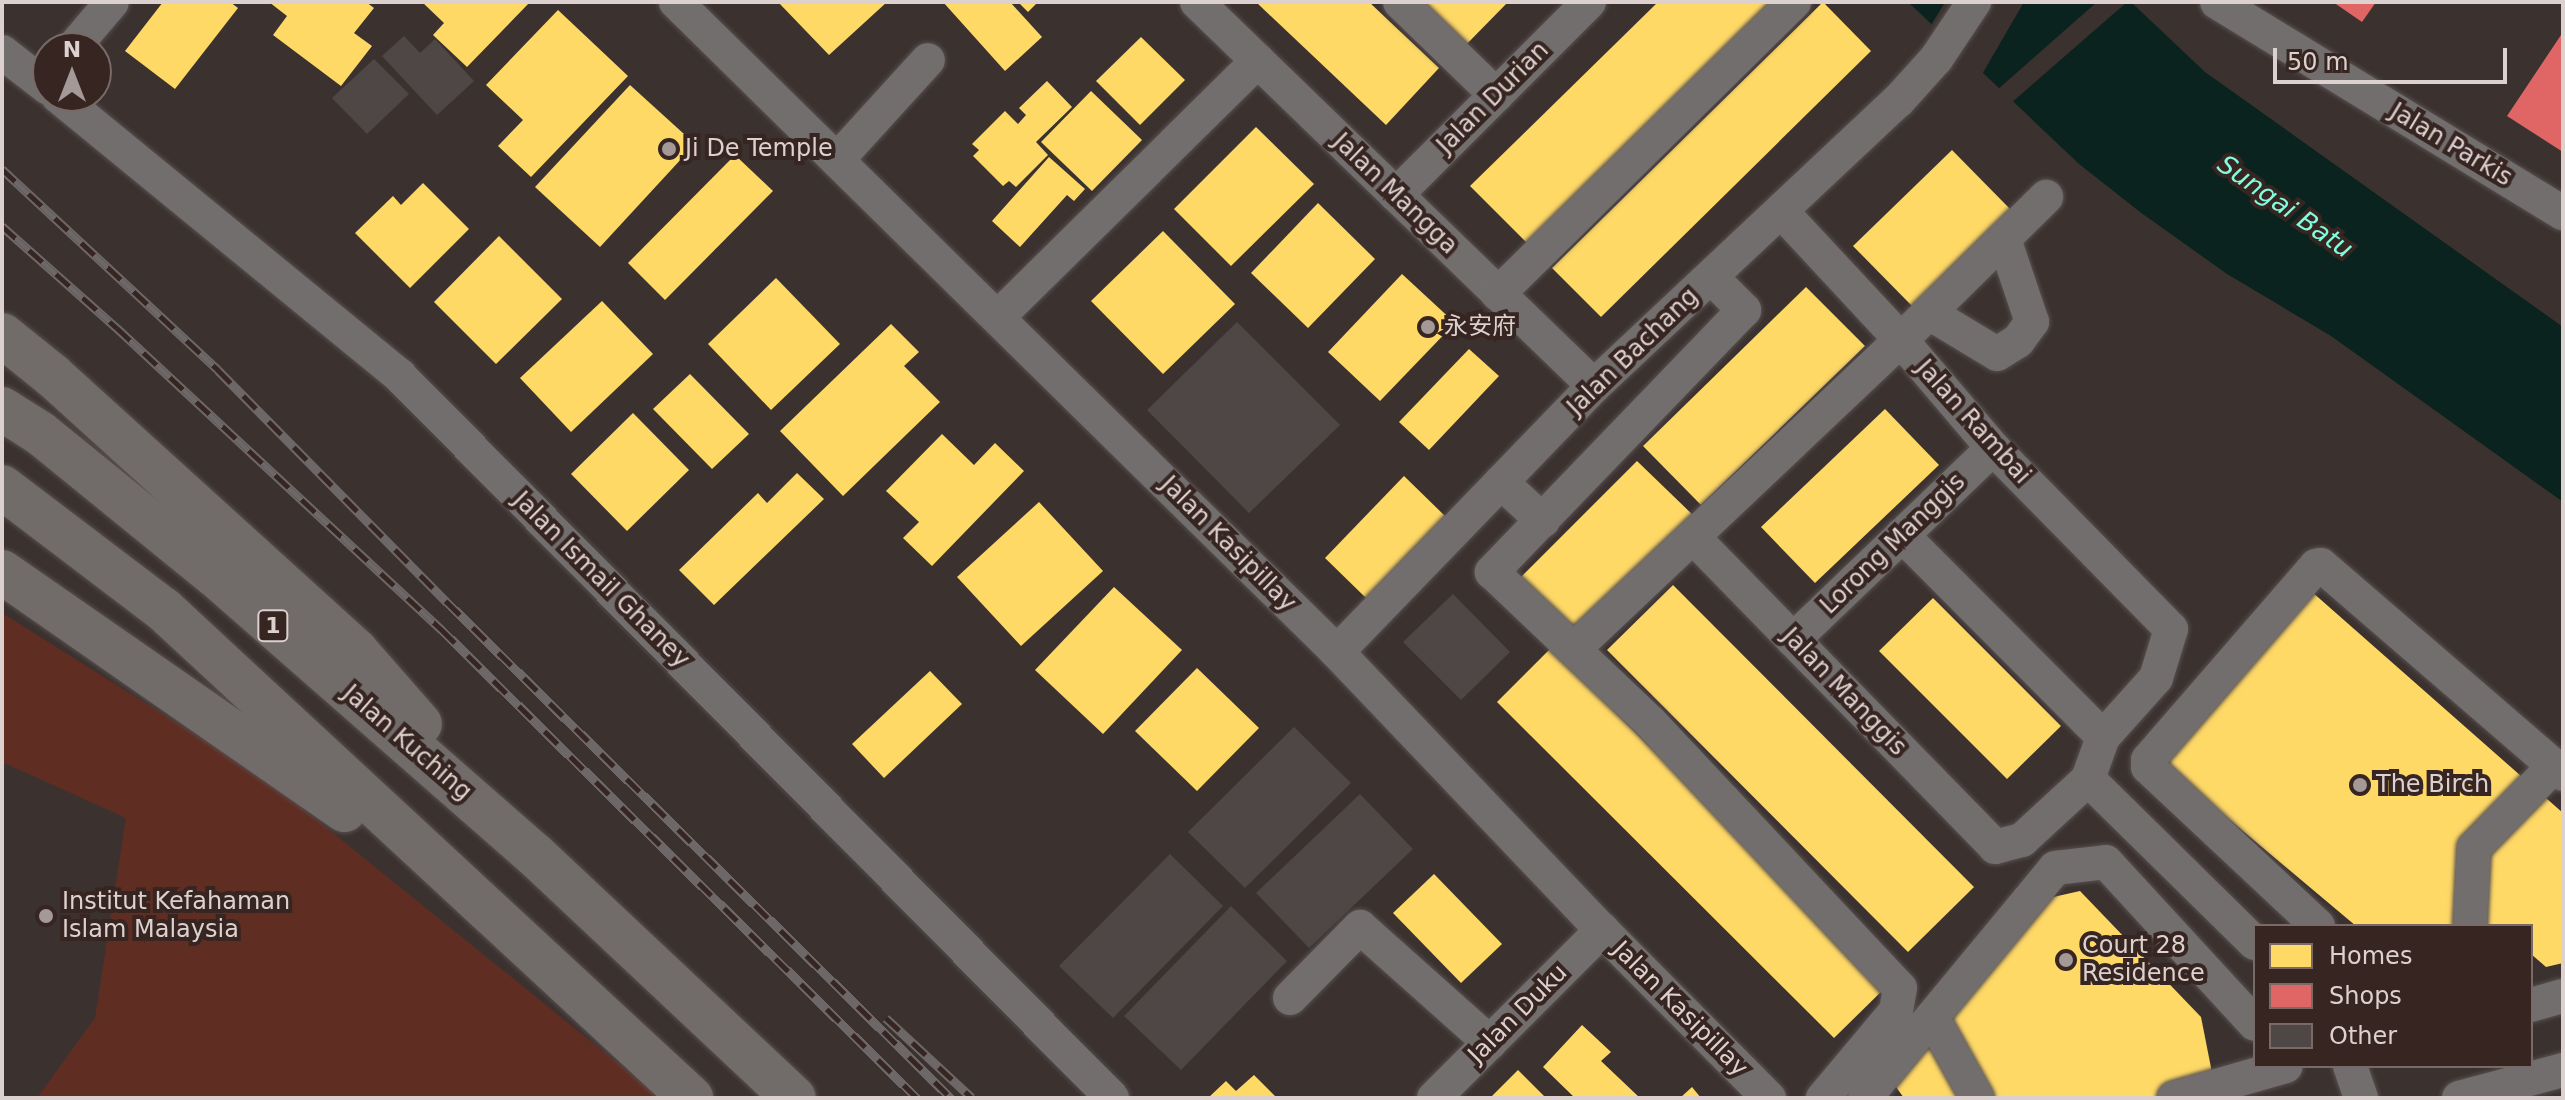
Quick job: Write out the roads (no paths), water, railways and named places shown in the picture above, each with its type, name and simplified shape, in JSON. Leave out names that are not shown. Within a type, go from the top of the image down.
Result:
[{"type":"highway","points":[[2,335],[53,376],[356,651],[535,855]]},
{"type":"highway","name":"Jalan Kuching","points":[[2,409],[40,433],[215,575],[535,855],[794,1098]]},
{"type":"highway","points":[[2,487],[163,609],[691,1098]]},
{"type":"highway","points":[[2,572],[471,897]]},
{"type":"street","points":[[87,32],[112,2]]},
{"type":"street","name":"Jalan Kasipillay","points":[[676,2],[1337,652],[1602,930],[1769,1098]]},
{"type":"street","name":"Jalan Mangga","points":[[1197,2],[1594,386]]},
{"type":"street","points":[[1400,2],[1496,95]]},
{"type":"street","points":[[1498,294],[1794,2]]},
{"type":"street","name":"Jalan Bachang","points":[[1337,652],[1594,386],[1898,101],[1936,59],[1974,2]]},
{"type":"street","name":"Jalan Parkis","points":[[2217,2],[2563,213]]},
{"type":"street","name":"Jalan Durian","points":[[1396,195],[1586,3]]},
{"type":"street","name":"Jalan Ismail Ghaney","points":[[2,52],[32,74]]},
{"type":"street","points":[[837,160],[928,60]]},
{"type":"street","points":[[998,317],[1258,61]]},
{"type":"street","name":"Jalan Ismail Ghaney","points":[[80,112],[400,376],[1112,1098]]},
{"type":"street","points":[[1575,648],[1901,340],[2046,197]]},
{"type":"street","name":"Jalan Rambai","points":[[1781,211],[1901,340],[1993,448],[2171,629],[2156,678],[2103,737]]},
{"type":"street","points":[[1929,313],[1997,354],[2018,341],[2032,322],[2004,239]]},
{"type":"street","points":[[1711,277],[1744,310],[1492,572],[1650,722],[1900,988],[1896,1011],[1823,1098]]},
{"type":"street","name":"Lorong Manggis","points":[[1793,640],[1993,448]]},
{"type":"street","points":[[1501,482],[1543,521]]},
{"type":"street","points":[[1902,535],[2103,737],[2088,779],[2253,941]]},
{"type":"street","name":"Jalan Manggis","points":[[1693,537],[1995,847],[2022,840],[2088,779]]},
{"type":"street","points":[[2316,924],[2148,767],[2148,760],[2316,566],[2321,565],[2558,770],[2474,848],[2470,924]]},
{"type":"street","points":[[1865,1098],[2055,868],[2106,862],[2253,1022]]},
{"type":"street","points":[[1290,998],[1360,927],[1490,1043]]},
{"type":"street","name":"Jalan Duku","points":[[1434,1098],[1602,930]]},
{"type":"street","points":[[1932,1017],[1977,1098]]},
{"type":"street","points":[[2174,1098],[2279,1068]]},
{"type":"street","points":[[2351,1068],[2361,1098]]},
{"type":"street","points":[[2459,1098],[2563,1070]]},
{"type":"water","name":"Sungai Batu","points":[[1908,2],[2131,2],[2205,72],[2563,327],[2563,502],[2331,336],[2227,274],[2140,212],[2079,164]]},
{"type":"railway","points":[[2,169],[218,370],[447,602],[951,1098]]},
{"type":"railway","points":[[2,226],[117,328],[442,630],[917,1098]]},
{"type":"railway","points":[[886,1018],[972,1098]]},
{"type":"place","name":"Ji De Temple","points":[[669,149]]},
{"type":"place","name":"永安府","points":[[1428,327]]},
{"type":"place","name":"The Birch","points":[[2360,785]]},
{"type":"place","name":"Institut Kefahaman Islam Malaysia","points":[[46,916]]},
{"type":"place","name":"Court 28 Residence","points":[[2066,960]]}]
